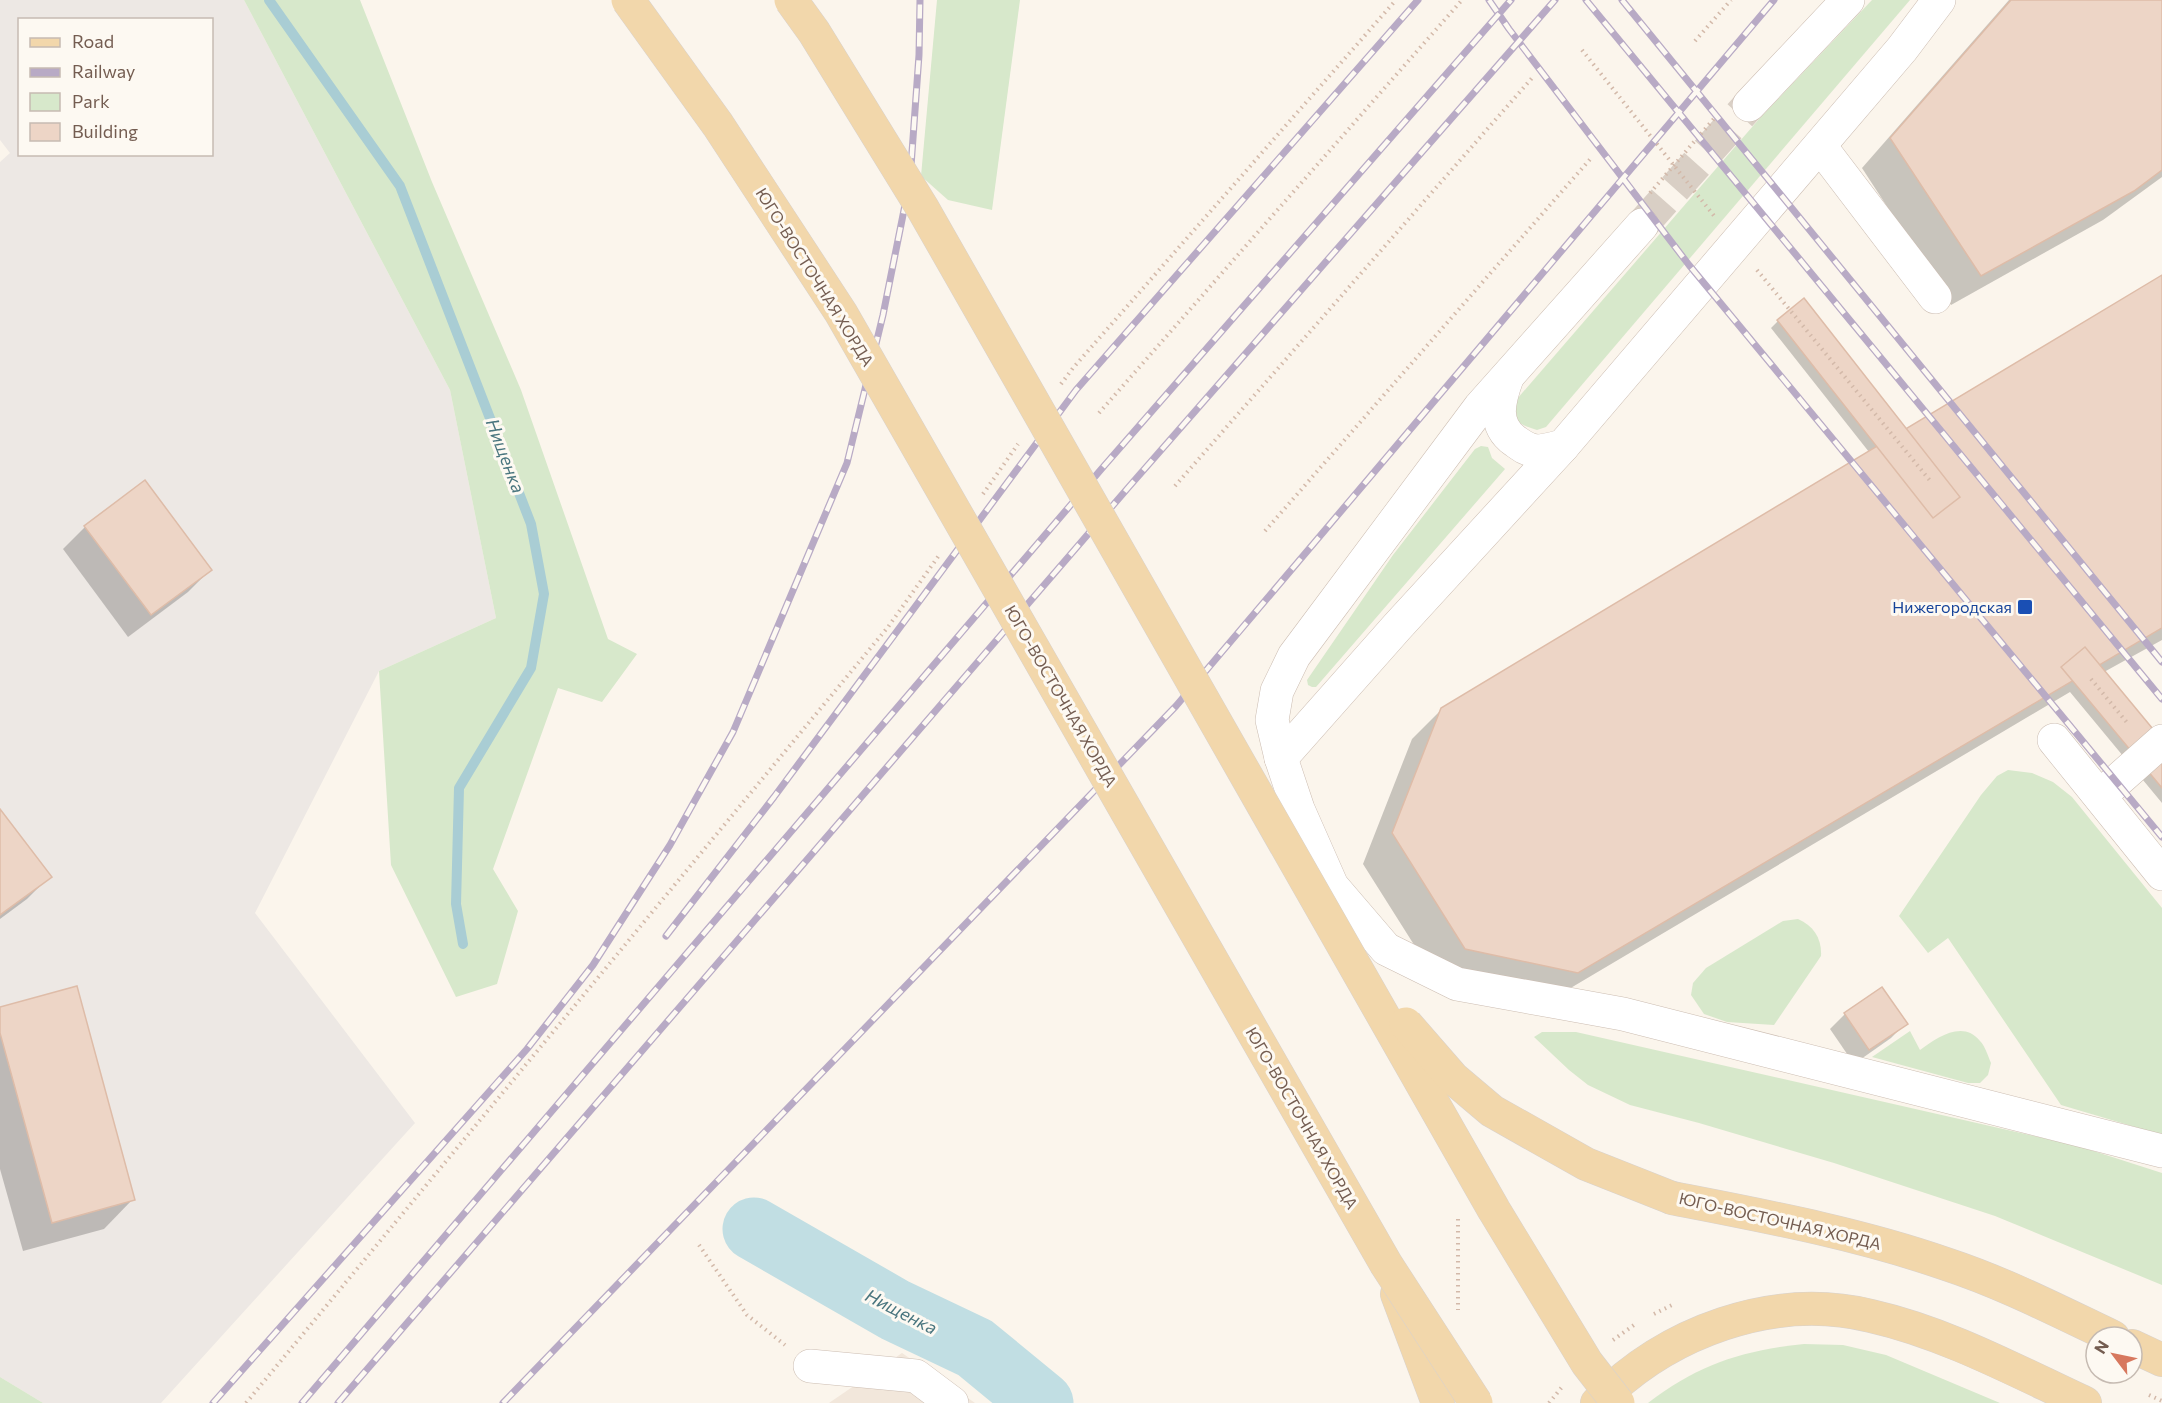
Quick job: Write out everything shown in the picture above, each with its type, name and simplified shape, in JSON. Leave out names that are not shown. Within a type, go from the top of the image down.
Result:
[{"type":"main road","name":"ЮГО-ВОСТОЧНАЯ ХОРДА","points":[[628,0],[718,125],[841,313],[1386,1264],[1476,1403]]},
{"type":"main road","name":"ЮГО-ВОСТОЧНАЯ ХОРДА","points":[[791,0],[814,32],[923,208],[1494,1210],[1587,1363],[1618,1403]]},
{"type":"main road","name":"ЮГО-ВОСТОЧНАЯ ХОРДА","points":[[1344,945],[1421,1044],[1453,1078],[1492,1111],[1586,1164],[1672,1198],[1771,1217],[1862,1239],[1948,1264],[2008,1288],[2087,1325]]},
{"type":"main road","points":[[1386,1264],[1438,1403]]},
{"type":"main road","points":[[1598,1403],[1614,1386],[1647,1360],[1683,1340],[1722,1324],[1762,1314],[1803,1310],[1869,1315],[1907,1326],[1970,1350],[2085,1403]]},
{"type":"main road","points":[[2144,1352],[2162,1360]]},
{"type":"street","points":[[1749,105],[1848,0]]},
{"type":"street","points":[[1281,758],[1563,446],[1902,49],[1939,0]]},
{"type":"street","points":[[1820,146],[1935,297]]},
{"type":"street","points":[[1642,225],[1480,407],[1294,656],[1277,691],[1272,720],[1281,758],[1298,809],[1332,886],[1386,949],[1457,984],[1623,1014],[2162,1151]]},
{"type":"street","points":[[1508,376],[1499,401],[1499,421],[1508,436],[1525,449],[1538,451],[1563,446]]},
{"type":"street","points":[[2054,740],[2162,874]]},
{"type":"street","points":[[2100,796],[2162,741]]},
{"type":"street","points":[[810,1365],[916,1376],[952,1403]]},
{"type":"path","points":[[1059,387],[1072,368],[1396,0]]},
{"type":"path","points":[[1099,413],[1462,0]]},
{"type":"path","points":[[1695,41],[1731,0]]},
{"type":"path","points":[[1582,50],[1715,218]]},
{"type":"path","points":[[1175,486],[1532,78]]},
{"type":"path","points":[[1265,531],[1592,157]]},
{"type":"path","points":[[1752,264],[1932,483]]},
{"type":"path","points":[[977,502],[1025,435]]},
{"type":"path","points":[[246,1403],[880,636],[943,550]]},
{"type":"path","points":[[699,1245],[747,1315]]},
{"type":"shaded area","points":[[0,0],[244,0],[450,390],[496,618],[379,671],[255,913],[415,1123],[161,1403],[43,1403],[0,1377],[0,162],[10,153],[0,140]]},
{"type":"shaded area","points":[[902,1353],[975,1403],[829,1403]]},
{"type":"green space","points":[[244,0],[360,0],[432,182],[521,390],[608,639],[637,654],[602,702],[558,688],[493,869],[518,911],[497,984],[456,997],[391,865],[379,671],[496,618],[450,390]]},
{"type":"green space","points":[[937,0],[1020,0],[992,210],[948,200],[921,176]]},
{"type":"green space","points":[[1872,0],[1910,0],[1546,427],[1537,430],[1520,423],[1515,412],[1517,399],[1759,119]]},
{"type":"green space","points":[[1481,446],[1488,447],[1492,458],[1505,469],[1316,687],[1308,685],[1307,680],[1393,555],[1475,449]]},
{"type":"green space","points":[[2008,770],[2032,773],[2053,782],[2072,797],[2162,908],[2162,1135],[2061,1105],[1948,938],[1928,953],[1899,916],[1981,795],[1997,776]]},
{"type":"green space","points":[[1798,919],[1813,929],[1820,944],[1821,956],[1774,1025],[1727,1022],[1704,1014],[1691,995],[1693,983],[1706,968],[1783,921]]},
{"type":"green space","points":[[1910,1031],[1920,1050],[1942,1036],[1966,1031],[1983,1046],[1991,1063],[1988,1075],[1980,1083],[1968,1083],[1872,1057]]},
{"type":"green space","points":[[1542,1032],[1576,1032],[2078,1146],[2162,1173],[2162,1285],[1995,1216],[1834,1163],[1630,1105],[1588,1085],[1569,1070],[1534,1037]]},
{"type":"green space","points":[[1804,1344],[1843,1345],[1886,1355],[2000,1403],[1648,1403],[1703,1369],[1761,1350]]},
{"type":"green space","points":[[0,1377],[43,1403],[0,1403]]},
{"type":"building","points":[[2011,0],[2162,0],[2162,170],[2134,191],[1981,276],[1890,138]]},
{"type":"building","points":[[2162,275],[2162,628],[1578,973],[1465,949],[1392,833],[1441,708]]},
{"type":"building","points":[[1804,298],[1960,497],[1933,518],[1777,320]]},
{"type":"building","points":[[145,480],[212,570],[151,615],[84,526]]},
{"type":"building","points":[[2085,647],[2162,740],[2162,788],[2061,667]]},
{"type":"building","points":[[0,809],[52,877],[0,915]]},
{"type":"building","points":[[77,986],[135,1200],[52,1223],[0,1033],[0,1007]]},
{"type":"building","points":[[1882,987],[1908,1024],[1869,1050],[1844,1013]]},
{"type":"waterway","name":"Нищенка","points":[[269,0],[400,186],[531,524],[544,594],[531,668],[459,788],[456,904],[463,944]]},
{"type":"waterway","name":"Нищенка","points":[[754,1229],[895,1310],[975,1348],[1042,1403]]},
{"type":"tunnel","points":[[1642,225],[1749,105]]},
{"type":"railway","points":[[213,1403],[527,1049],[593,965],[670,845],[733,732],[847,463],[883,315],[910,180],[919,55],[920,0]]},
{"type":"railway","points":[[666,936],[774,797],[1076,390],[1418,0]]},
{"type":"railway","points":[[1489,0],[1689,265],[2162,837]]},
{"type":"railway","points":[[302,1403],[1104,466],[1511,0]]},
{"type":"railway","points":[[338,1403],[1127,489],[1555,0]]},
{"type":"railway","points":[[1586,0],[2162,699]]},
{"type":"railway","points":[[1622,0],[2162,662]]},
{"type":"railway","points":[[503,1403],[1176,706],[1774,0]]},
{"type":"place","name":"Нижегородская","points":[[2025,607]]}]
